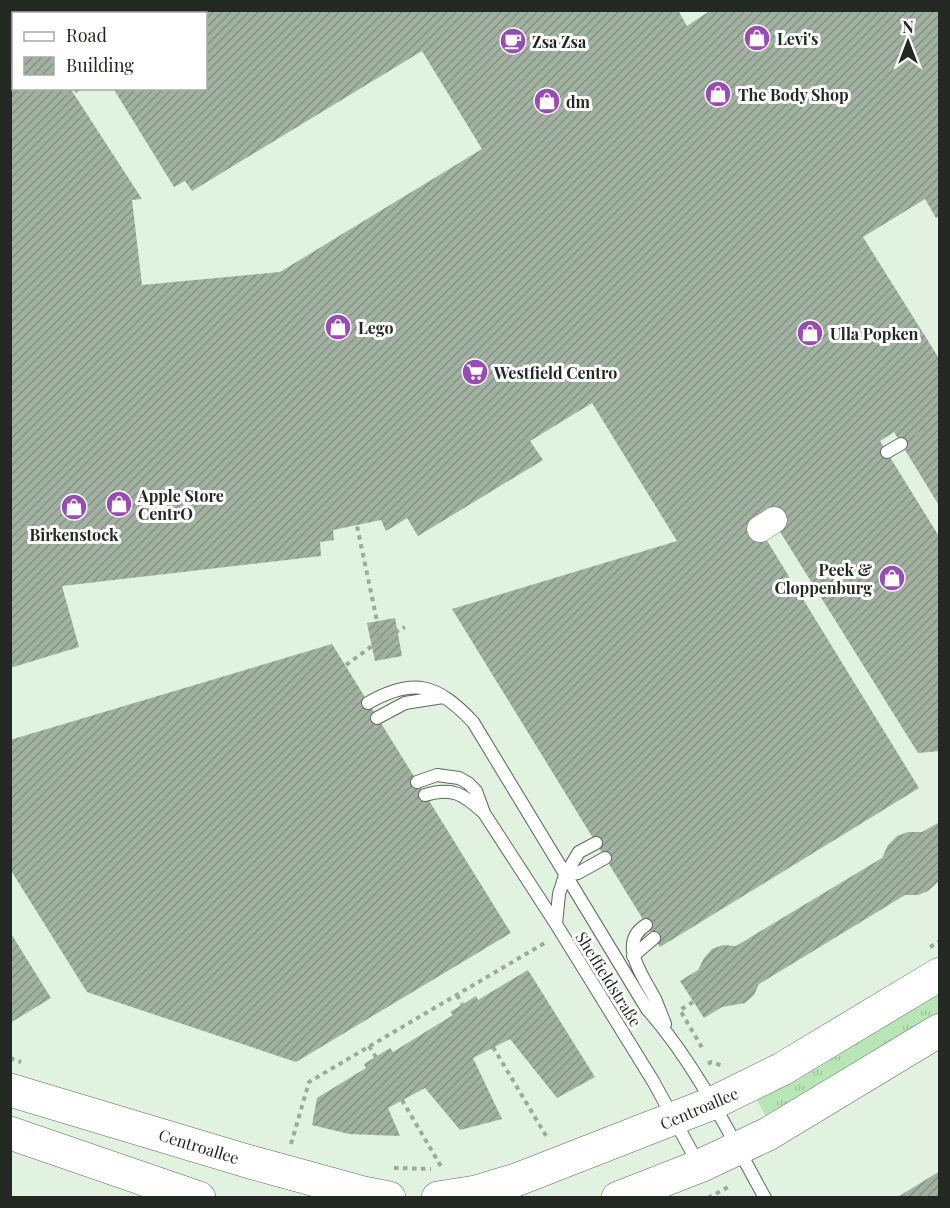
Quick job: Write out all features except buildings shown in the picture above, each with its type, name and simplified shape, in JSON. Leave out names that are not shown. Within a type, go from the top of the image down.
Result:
[{"type":"street","name":"Centroallee","points":[[440,1183],[476,1192],[674,1120],[800,1059],[939,974]]},
{"type":"street","points":[[618,1197],[700,1166],[768,1134],[939,1030]]},
{"type":"street","name":"Centroallee","points":[[10,1090],[173,1146],[222,1154],[363,1193],[387,1183]]},
{"type":"street","points":[[10,1133],[143,1188],[192,1196],[187,1168],[173,1146],[163,1163],[152,1169],[143,1188]]},
{"type":"lane","points":[[887,452],[901,444]]},
{"type":"lane","name":"Sheffieldstraße","points":[[368,703],[387,692],[411,686],[428,688],[457,705],[472,722],[647,1009],[669,1033]]},
{"type":"lane","points":[[377,718],[405,703],[444,697]]},
{"type":"lane","name":"Sheffieldstraße","points":[[417,782],[437,776],[459,778],[476,791],[484,813],[559,928],[656,1086],[700,1166]]},
{"type":"lane","name":"Sheffieldstraße","points":[[425,795],[441,791],[465,796],[484,813]]},
{"type":"lane","points":[[559,928],[559,894],[565,875],[579,852],[596,843]]},
{"type":"lane","points":[[565,875],[578,873],[606,858]]},
{"type":"lane","name":"Sheffieldstraße","points":[[646,925],[634,937],[633,956],[669,1033],[713,1103],[765,1197]]},
{"type":"lane","points":[[633,956],[654,938]]},
{"type":"path","points":[[67,96],[77,90]]},
{"type":"path","points":[[641,124],[649,141]]},
{"type":"path","points":[[357,526],[379,640]]},
{"type":"path","points":[[346,665],[379,640],[405,627]]},
{"type":"path","points":[[291,1144],[309,1082],[457,994],[559,928]]},
{"type":"path","points":[[457,994],[462,1004]]},
{"type":"path","points":[[693,1002],[680,1010],[711,1062]]},
{"type":"path","points":[[369,1046],[376,1057]]},
{"type":"path","points":[[493,1047],[548,1140]]},
{"type":"path","points":[[402,1100],[440,1183]]},
{"type":"path","points":[[542,1142],[558,1136]]},
{"type":"path","points":[[282,1141],[302,1147]]},
{"type":"path","points":[[440,1183],[452,1168]]},
{"type":"path","points":[[387,1183],[416,1170],[440,1183]]},
{"type":"path","points":[[708,1197],[724,1189]]},
{"type":"green space","points":[[939,986],[939,1014],[767,1119],[755,1096]]},
{"type":"place","name":"Levi's","points":[[757,38]]},
{"type":"place","name":"Zsa Zsa","points":[[513,41]]},
{"type":"place","name":"The Body Shop","points":[[718,94]]},
{"type":"place","name":"dm","points":[[547,101]]},
{"type":"place","name":"Lego","points":[[338,327]]},
{"type":"place","name":"Ulla Popken","points":[[810,333]]},
{"type":"place","name":"Westfield Centro","points":[[475,372]]},
{"type":"place","name":"Apple Store CentrO","points":[[119,504]]},
{"type":"place","name":"Birkenstock","points":[[74,507]]},
{"type":"place","name":"Peek & Cloppenburg","points":[[892,578]]}]
